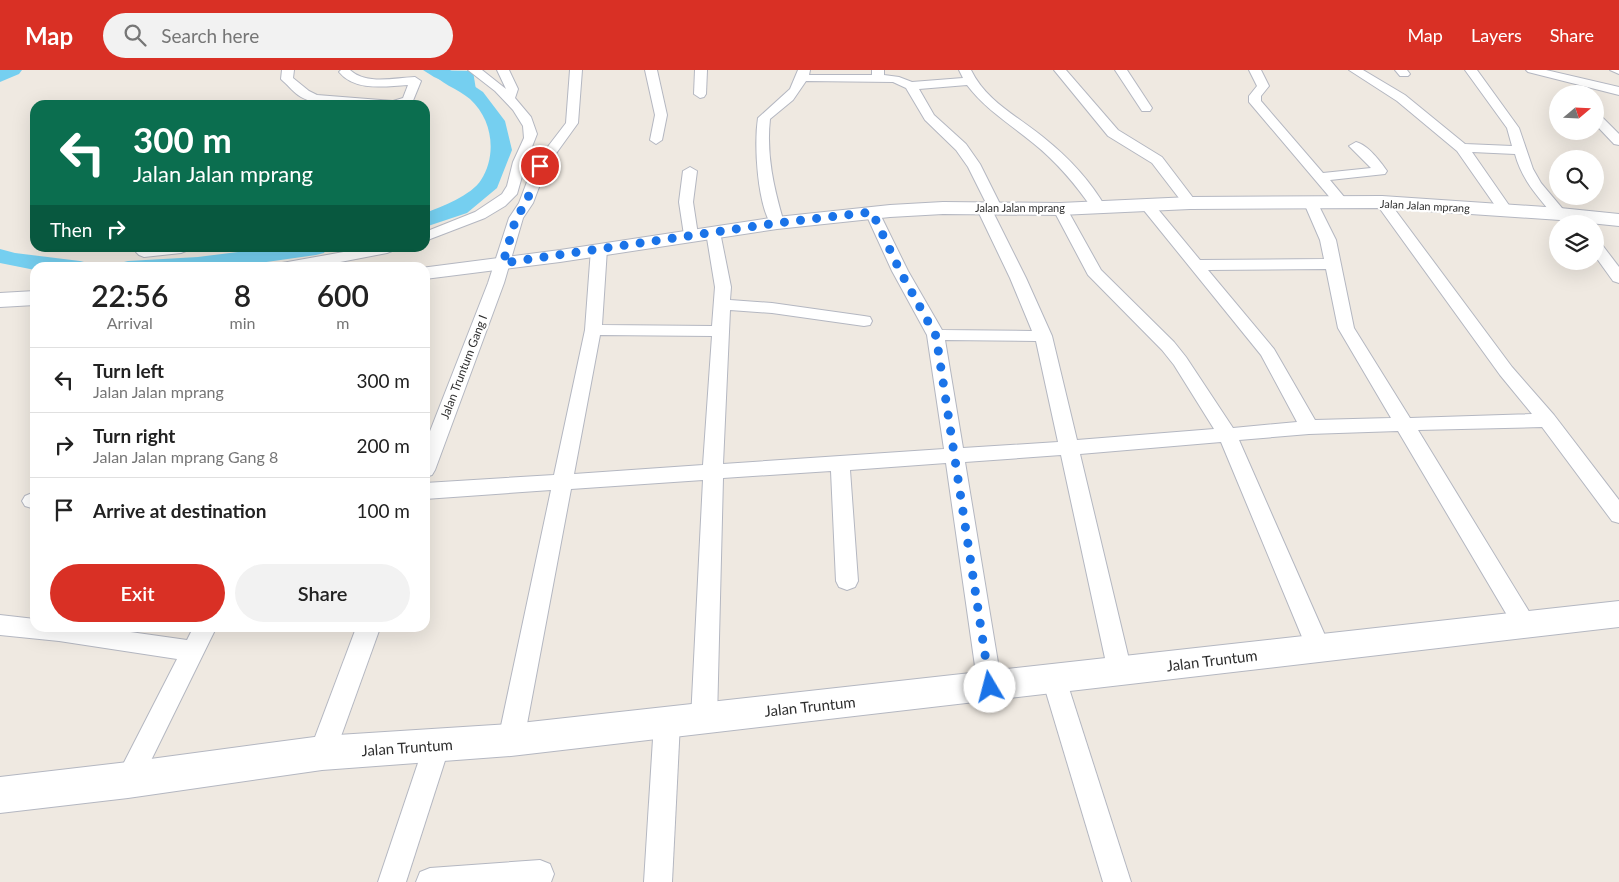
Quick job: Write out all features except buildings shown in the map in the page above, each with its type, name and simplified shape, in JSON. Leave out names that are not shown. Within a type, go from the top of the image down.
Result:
[{"type":"street","points":[[288,70],[287,79],[305,94],[326,100]]},
{"type":"street","points":[[430,235],[462,223],[507,197],[514,186],[518,165],[531,134],[529,125],[510,98],[474,70]]},
{"type":"street","points":[[504,70],[512,89],[510,98]]},
{"type":"street","name":"Jalan Truntum Gang I","points":[[430,457],[503,263],[516,218],[526,203],[540,166],[572,123],[576,70]]},
{"type":"street","points":[[651,70],[661,115],[656,140]]},
{"type":"street","points":[[700,94],[701,70]]},
{"type":"street","points":[[1060,70],[1113,133],[1157,160],[1190,203]]},
{"type":"street","points":[[1121,70],[1146,108]]},
{"type":"street","points":[[1255,70],[1263,86],[1255,96],[1255,102],[1343,204]]},
{"type":"street","points":[[1355,70],[1401,98],[1462,148],[1506,211]]},
{"type":"street","points":[[1470,70],[1513,128],[1519,150],[1536,185],[1568,215]]},
{"type":"street","points":[[1532,70],[1619,91]]},
{"type":"street","points":[[1585,82],[1592,70]]},
{"type":"street","points":[[345,72],[351,78],[371,82],[415,81],[408,100]]},
{"type":"street","points":[[777,223],[767,190],[764,163],[764,118],[794,92],[803,74],[878,74],[911,86],[967,75],[985,97],[1038,140],[1081,180],[1099,208]]},
{"type":"street","points":[[1571,79],[1573,85]]},
{"type":"street","points":[[911,86],[929,117],[961,147],[975,167],[989,208],[1043,336],[1120,672]]},
{"type":"street","points":[[1604,126],[1619,141]]},
{"type":"street","points":[[1320,177],[1380,171],[1356,146]]},
{"type":"street","points":[[1462,148],[1519,150]]},
{"type":"street","points":[[690,171],[686,202],[691,235]]},
{"type":"street","points":[[1311,202],[1328,240],[1346,328],[1525,625]]},
{"type":"street","name":"Jalan Jalan mprang","points":[[430,272],[777,223],[872,212],[943,208],[1099,208],[1190,203],[1311,202],[1343,204],[1382,202],[1549,216]]},
{"type":"street","points":[[1382,202],[1506,371],[1547,420],[1619,515]]},
{"type":"street","points":[[1147,205],[1268,353],[1309,427]]},
{"type":"street","points":[[1060,208],[1094,272],[1168,346],[1180,361],[1227,434],[1319,648]]},
{"type":"street","points":[[872,212],[900,271],[936,336],[990,687]]},
{"type":"street","name":"Jalan Jalan mprang","points":[[1604,219],[1619,220]]},
{"type":"street","points":[[704,719],[722,288],[713,232]]},
{"type":"street","points":[[511,740],[594,330],[599,249]]},
{"type":"street","points":[[314,262],[366,252]]},
{"type":"street","points":[[1604,257],[1619,278]]},
{"type":"street","points":[[1196,265],[1334,264]]},
{"type":"street","points":[[0,300],[30,298]]},
{"type":"street","points":[[721,304],[772,308],[864,321]]},
{"type":"street","points":[[594,330],[721,331]]},
{"type":"street","points":[[936,336],[1043,336]]},
{"type":"street","points":[[430,491],[1155,442],[1309,427],[1547,420]]},
{"type":"street","points":[[840,463],[847,581]]},
{"type":"street","name":"Jalan Truntum","points":[[0,795],[128,780],[322,753],[511,740],[662,724],[1619,614]]},
{"type":"street","points":[[0,626],[30,629]]},
{"type":"street","points":[[66,632],[192,651]]},
{"type":"street","points":[[128,780],[203,632]]},
{"type":"street","points":[[322,753],[367,632]]},
{"type":"street","points":[[1054,679],[1117,882]]},
{"type":"street","points":[[652,875],[662,724]]},
{"type":"street","points":[[392,882],[437,746]]},
{"type":"street","points":[[430,882],[540,874]]},
{"type":"water","points":[[423,70],[473,71],[477,96],[434,77]]},
{"type":"waterway","points":[[0,77],[13,70]]},
{"type":"waterway","points":[[430,218],[459,208],[490,184],[502,150],[496,121],[477,96],[438,70]]},
{"type":"waterway","points":[[213,262],[286,252]]},
{"type":"waterway","points":[[0,256],[30,262]]},
{"type":"route","points":[[540,166],[526,203],[516,218],[503,263],[777,223],[872,212],[900,271],[936,336],[990,687]]}]
